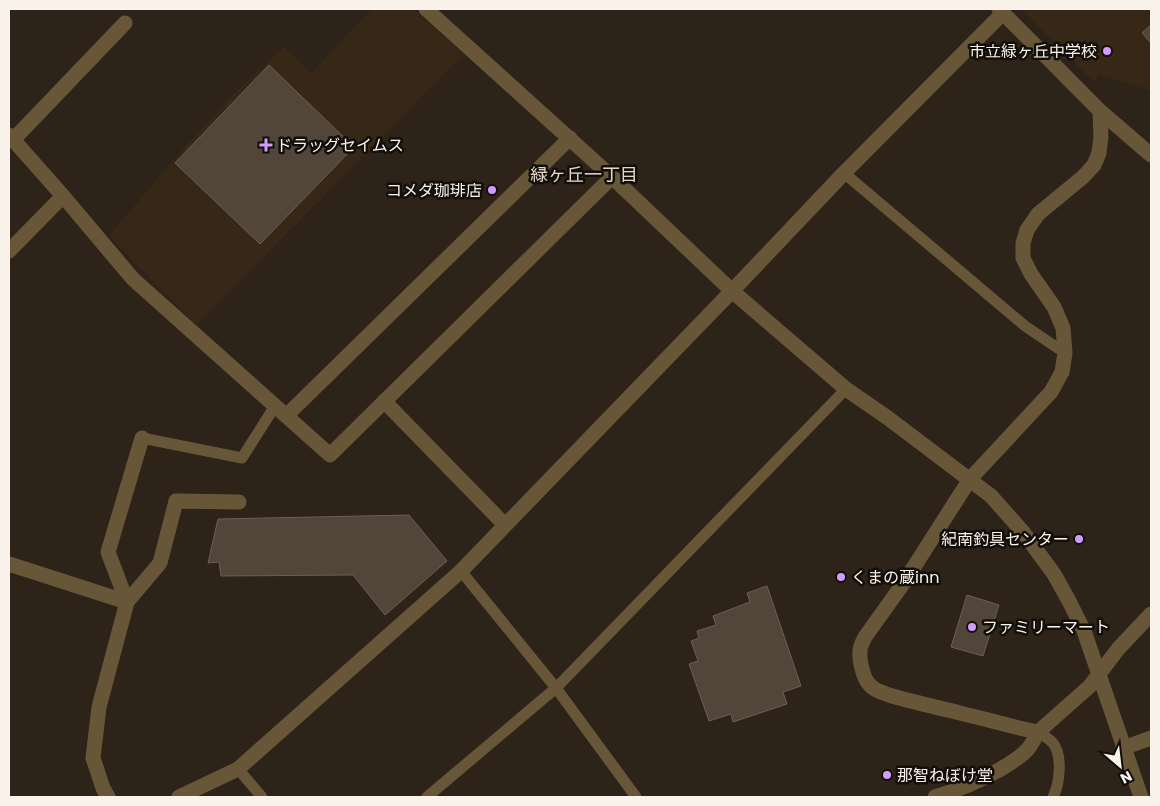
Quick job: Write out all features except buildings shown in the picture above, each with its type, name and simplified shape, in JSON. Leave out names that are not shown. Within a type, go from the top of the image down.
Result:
[{"type":"street","points":[[426,9],[570,138],[732,291],[846,389],[888,418],[991,496],[1024,532],[1054,574],[1070,601],[1084,631],[1141,797]]},
{"type":"street","points":[[179,797],[238,769],[461,571],[1001,11],[1100,111],[1151,155]]},
{"type":"street","points":[[125,23],[11,137],[133,279],[330,455],[612,177]]},
{"type":"street","points":[[1038,732],[889,695],[872,688],[865,678],[860,652],[865,637],[905,581],[970,479],[1051,392],[1062,372],[1065,353],[1063,328],[1054,307],[1031,274],[1023,258],[1023,243],[1027,230],[1038,214],[1083,177],[1094,165],[1099,153],[1102,137],[1100,111]]},
{"type":"street","points":[[281,411],[570,138]]},
{"type":"street","points":[[9,251],[63,196]]},
{"type":"street","points":[[384,401],[505,525]]},
{"type":"street","points":[[127,602],[108,552],[142,438]]},
{"type":"street","points":[[108,797],[93,758],[99,707],[127,602],[160,563],[176,501],[239,502]]},
{"type":"street","points":[[9,564],[127,602]]},
{"type":"street","points":[[935,797],[977,782],[1020,756],[1028,749],[1038,732],[1090,686],[1118,649],[1151,614]]},
{"type":"street","points":[[1123,748],[1151,738]]},
{"type":"lane","points":[[844,173],[1025,326],[1065,353]]},
{"type":"lane","points":[[427,797],[556,688],[846,389]]},
{"type":"lane","points":[[142,438],[242,458],[281,411]]},
{"type":"lane","points":[[461,571],[556,688],[636,797]]},
{"type":"lane","points":[[1038,732],[1051,741],[1056,748],[1059,758],[1059,778],[1053,797]]},
{"type":"lane","points":[[238,769],[262,797]]},
{"type":"shaded area","points":[[372,9],[413,9],[464,55],[196,325],[109,236],[172,161],[227,101],[284,47],[311,73]]},
{"type":"shaded area","name":"市立緑ヶ丘中学校","points":[[1021,9],[1151,9],[1151,91],[1099,74],[1094,82]]},
{"type":"place","name":"市立緑ヶ丘中学校","points":[[1107,51]]},
{"type":"place","name":"ドラッグセイムス","points":[[266,145]]},
{"type":"place","name":"コメダ珈琲店","points":[[492,190]]},
{"type":"place","name":"紀南釣具センター","points":[[1079,539]]},
{"type":"place","name":"くまの蔵inn","points":[[841,577]]},
{"type":"place","name":"ファミリーマート","points":[[972,627]]},
{"type":"place","name":"那智ねぼけ堂","points":[[887,775]]},
{"type":"district","name":"緑ヶ丘一丁目","points":[[584,174]]}]
